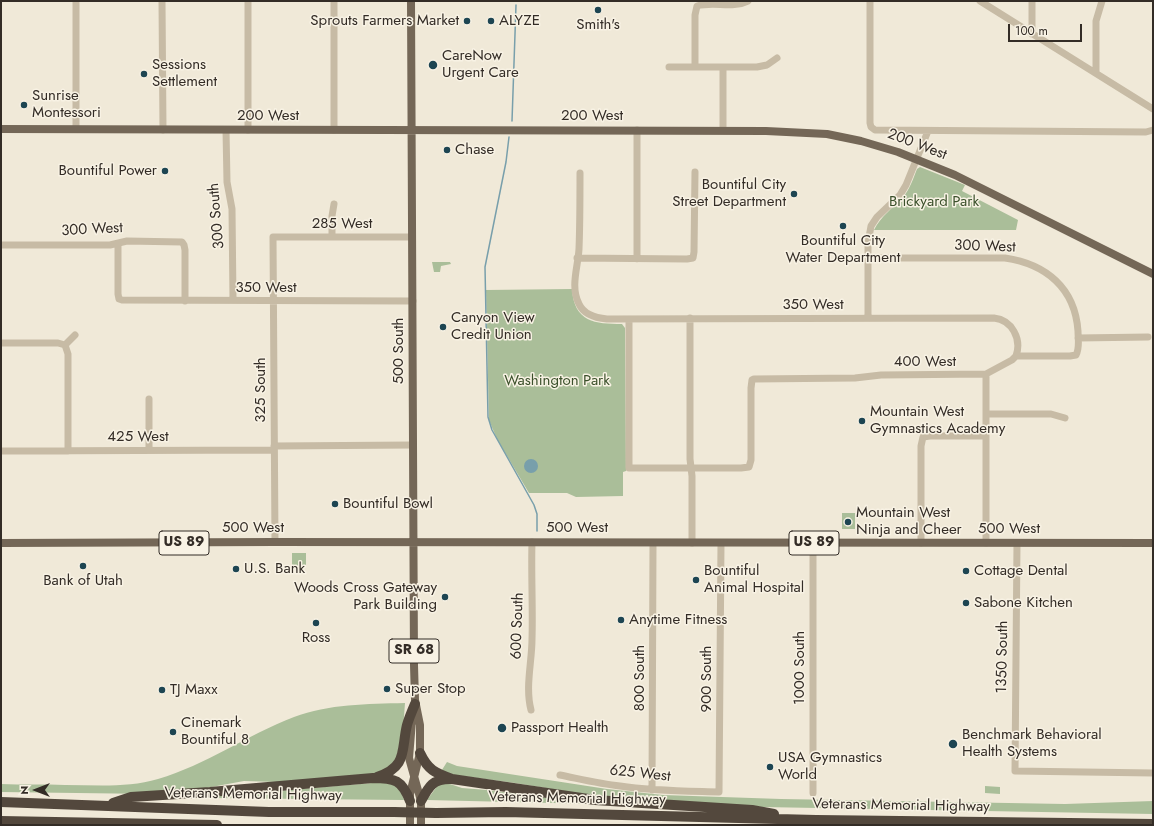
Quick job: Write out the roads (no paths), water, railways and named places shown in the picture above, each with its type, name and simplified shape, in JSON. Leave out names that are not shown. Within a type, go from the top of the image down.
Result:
[{"type":"highway","points":[[374,778],[388,773],[401,760],[407,725],[415,702]]},
{"type":"highway","points":[[420,753],[431,770],[452,779]]},
{"type":"highway","points":[[103,806],[131,798],[374,778],[392,779],[398,782],[405,790],[410,801]]},
{"type":"highway","points":[[421,801],[428,788],[434,782],[452,779],[595,800],[752,810],[816,820]]},
{"type":"highway","name":"Veterans Memorial Highway","points":[[1,802],[269,812],[506,812],[816,820],[1153,824]]},
{"type":"highway","name":"Veterans Memorial Highway","points":[[1,822],[217,825]]},
{"type":"highway","points":[[52,823],[75,825]]},
{"type":"main road","name":"500 South","points":[[411,1],[415,702],[409,752],[410,764],[421,801],[421,825]]},
{"type":"main road","name":"200 West","points":[[1,129],[723,130],[783,131],[827,134],[881,146],[939,167],[1153,274]]},
{"type":"main road","name":"500 West","points":[[1,543],[1153,543]]},
{"type":"main road","name":"500 South","points":[[410,825],[411,790],[420,753],[420,725],[415,702]]},
{"type":"street","points":[[76,1],[76,129]]},
{"type":"street","points":[[162,1],[163,130]]},
{"type":"street","points":[[248,1],[248,130]]},
{"type":"street","points":[[334,1],[334,130]]},
{"type":"street","points":[[695,67],[695,15],[697,6],[705,4],[738,5],[748,1]]},
{"type":"street","name":"200 West","points":[[870,1],[869,119],[870,126],[877,131],[1146,132],[1153,130]]},
{"type":"street","points":[[980,1],[1153,109]]},
{"type":"street","points":[[1032,1],[1032,34]]},
{"type":"street","points":[[1096,73],[1096,21],[1102,1]]},
{"type":"street","points":[[669,67],[762,67],[777,58]]},
{"type":"street","points":[[723,67],[723,130]]},
{"type":"street","name":"300 South","points":[[226,130],[227,182],[232,209],[233,300]]},
{"type":"street","points":[[637,130],[637,259]]},
{"type":"street","points":[[868,318],[869,237],[874,221],[903,191],[909,181],[928,131]]},
{"type":"street","points":[[580,173],[579,251],[577,258],[687,259],[693,258],[694,252],[695,172]]},
{"type":"street","points":[[332,237],[332,216],[334,204]]},
{"type":"street","name":"285 West","points":[[273,237],[412,237]]},
{"type":"street","name":"325 South","points":[[273,237],[275,542]]},
{"type":"street","name":"300 West","points":[[1,245],[110,245],[127,241],[178,241],[183,243],[185,250],[185,301]]},
{"type":"street","name":"350 West","points":[[118,244],[119,299],[124,301],[413,301]]},
{"type":"street","name":"350 West","points":[[577,258],[576,293],[578,301],[583,309],[591,316],[601,319],[998,318],[1008,324],[1014,332],[1018,344],[1016,356]]},
{"type":"street","name":"300 West","points":[[868,258],[1005,258],[1034,265],[1050,276],[1065,292],[1075,313],[1078,338]]},
{"type":"street","points":[[690,318],[692,543]]},
{"type":"street","points":[[629,319],[629,468],[691,468]]},
{"type":"street","points":[[65,345],[75,335]]},
{"type":"street","points":[[986,543],[986,374],[1016,356],[1076,355],[1078,338],[1148,337]]},
{"type":"street","points":[[1,343],[58,343],[65,345]]},
{"type":"street","points":[[65,345],[68,354],[68,450]]},
{"type":"street","name":"400 West","points":[[691,468],[741,468],[749,466],[751,460],[752,380],[760,378],[855,378],[877,375],[986,374]]},
{"type":"street","points":[[149,399],[149,450]]},
{"type":"street","points":[[986,414],[1051,414],[1065,418]]},
{"type":"street","points":[[921,543],[921,446],[923,437],[986,436]]},
{"type":"street","name":"425 West","points":[[1,451],[413,446]]},
{"type":"street","name":"600 South","points":[[531,710],[530,665],[532,640],[532,542]]},
{"type":"street","name":"800 South","points":[[652,790],[653,543]]},
{"type":"street","name":"900 South","points":[[719,792],[720,543]]},
{"type":"street","name":"1000 South","points":[[813,543],[813,793]]},
{"type":"street","name":"1350 South","points":[[1018,543],[1015,771],[1153,773]]},
{"type":"street","name":"625 West","points":[[560,775],[652,790],[719,792]]},
{"type":"water","points":[[531,459],[536,461],[538,466],[536,471],[531,473],[526,471],[524,466],[526,461]]},
{"type":"waterway","points":[[512,121],[516,5]]},
{"type":"waterway","points":[[509,137],[506,162],[485,267],[488,417],[492,430],[534,505],[537,514],[537,531]]},
{"type":"place","name":"Smith's","points":[[598,10]]},
{"type":"place","name":"Sprouts Farmers Market","points":[[467,21]]},
{"type":"place","name":"ALYZE","points":[[491,21]]},
{"type":"place","name":"CareNow Urgent Care","points":[[433,65]]},
{"type":"place","name":"Sessions Settlement","points":[[144,74]]},
{"type":"place","name":"Sunrise Montessori","points":[[24,105]]},
{"type":"place","name":"Chase","points":[[447,150]]},
{"type":"place","name":"Bountiful Power","points":[[165,171]]},
{"type":"place","name":"Bountiful City Street Department","points":[[794,194]]},
{"type":"place","name":"Bountiful City Water Department","points":[[843,226]]},
{"type":"place","name":"Canyon View Credit Union","points":[[443,327]]},
{"type":"place","name":"Mountain West Gymnastics Academy","points":[[862,421]]},
{"type":"place","name":"Bountiful Bowl","points":[[335,504]]},
{"type":"place","name":"Mountain West Ninja and Cheer","points":[[848,522]]},
{"type":"place","name":"Bank of Utah","points":[[83,566]]},
{"type":"place","name":"U.S. Bank","points":[[236,569]]},
{"type":"place","name":"Cottage Dental","points":[[966,571]]},
{"type":"place","name":"Bountiful Animal Hospital","points":[[696,580]]},
{"type":"place","name":"Woods Cross Gateway Park Building","points":[[445,597]]},
{"type":"place","name":"Sabone Kitchen","points":[[966,603]]},
{"type":"place","name":"Anytime Fitness","points":[[621,620]]},
{"type":"place","name":"Ross","points":[[316,623]]},
{"type":"place","name":"Super Stop","points":[[387,689]]},
{"type":"place","name":"TJ Maxx","points":[[162,690]]},
{"type":"place","name":"Passport Health","points":[[502,728]]},
{"type":"place","name":"Cinemark Bountiful 8","points":[[173,732]]},
{"type":"place","name":"Benchmark Behavioral Health Systems","points":[[953,744]]},
{"type":"place","name":"USA Gymnastics World","points":[[770,767]]},
{"type":"park label","name":"Brickyard Park","points":[[934,202]]},
{"type":"park label","name":"Washington Park","points":[[557,381]]}]
